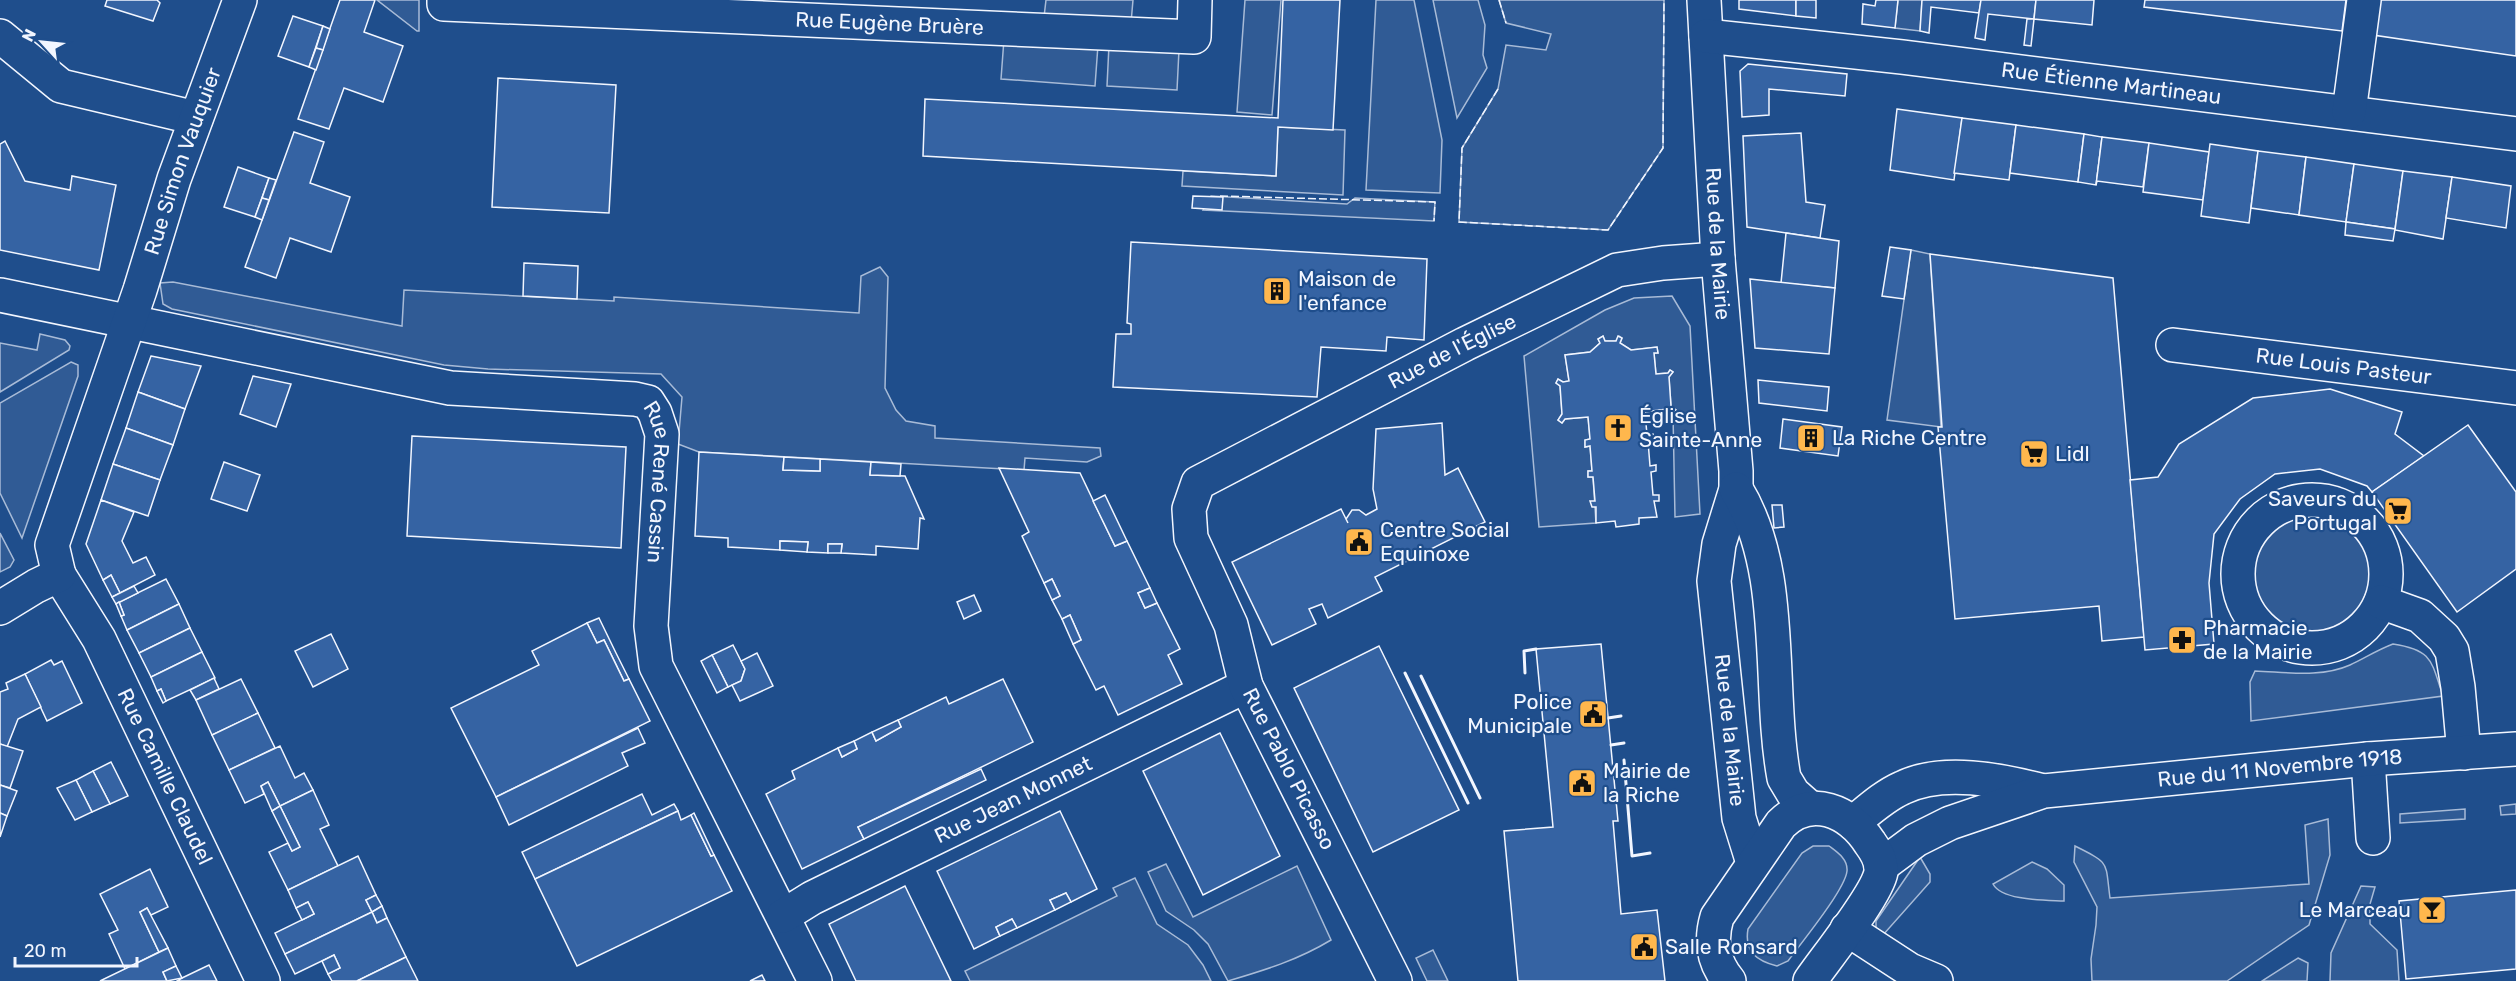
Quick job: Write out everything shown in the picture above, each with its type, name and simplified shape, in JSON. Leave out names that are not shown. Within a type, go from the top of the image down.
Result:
[{"type":"street","name":"Rue Simon Vauquier","points":[[59,575],[52,544],[196,118],[240,0]]},
{"type":"street","name":"Rue Eugène Bruère","points":[[444,0],[444,4],[1194,37],[1195,0]]},
{"type":"street","name":"Rue de la Mairie","points":[[1704,0],[1718,259],[1736,489],[1719,544],[1714,580],[1738,818],[1753,863]]},
{"type":"street","points":[[2349,111],[2364,0]]},
{"type":"street","points":[[0,36],[62,86],[196,118]]},
{"type":"street","name":"Rue Étienne Martineau","points":[[1706,36],[1902,57],[2349,111],[2516,134]]},
{"type":"street","name":"Rue de l'Église","points":[[1198,483],[1455,349],[1617,270],[1663,263],[1718,259]]},
{"type":"street","points":[[0,295],[128,323]]},
{"type":"street","name":"Rue René Cassin","points":[[128,323],[450,388],[635,399],[648,402],[655,413],[662,434],[651,626],[656,666],[815,981]]},
{"type":"street","name":"Rue Louis Pasteur","points":[[2174,345],[2516,388]]},
{"type":"street","name":"Rue Pablo Picasso","points":[[1198,483],[1189,509],[1191,538],[1231,625],[1246,686],[1395,981]]},
{"type":"street","name":"Rue de la Mairie","points":[[1736,489],[1750,511],[1768,589],[1784,778],[1794,793],[1810,808]]},
{"type":"street","points":[[2310,499],[2334,502],[2356,514],[2373,531],[2383,553],[2386,578],[2381,602],[2368,623],[2342,642],[2326,647],[2302,648],[2278,641],[2259,627],[2244,607],[2237,583],[2239,559],[2248,536],[2264,517],[2285,504],[2310,499]]},
{"type":"street","points":[[0,608],[59,575]]},
{"type":"street","name":"Rue Camille Claudel","points":[[59,575],[99,639],[263,981]]},
{"type":"street","points":[[2381,602],[2420,616],[2444,638],[2452,651],[2464,753]]},
{"type":"street","name":"Rue Jean Monnet","points":[[783,916],[812,898],[1246,686]]},
{"type":"street","name":"Rue du 11 Novembre 1918","points":[[1881,866],[1916,840],[1950,823],[2044,791],[2368,759],[2516,749]]},
{"type":"street","points":[[2368,759],[2373,838]]},
{"type":"street","name":"Rue du 11 Novembre 1918","points":[[1853,823],[1884,798],[1920,780],[1978,778],[2009,782],[2044,791]]},
{"type":"street","points":[[1695,981],[1722,968],[1713,930],[1717,917],[1753,863],[1790,815],[1810,808],[1833,811],[1853,823],[1870,843],[1881,866],[1877,884],[1810,981]]},
{"type":"street","points":[[1847,929],[1910,970],[1936,981]]},
{"type":"shaded area","points":[[377,0],[419,0],[419,31],[417,31]]},
{"type":"shaded area","points":[[1046,0],[1133,0],[1131,23],[1044,17]]},
{"type":"shaded area","points":[[1245,0],[1281,0],[1272,115],[1237,112]]},
{"type":"shaded area","points":[[1376,0],[1414,0],[1442,140],[1440,193],[1366,190]]},
{"type":"shaded area","points":[[1433,0],[1478,0],[1485,25],[1483,55],[1487,68],[1457,118]]},
{"type":"shaded area","points":[[1499,0],[1664,0],[1663,148],[1608,230],[1459,222],[1462,148],[1498,89],[1506,45],[1546,50],[1551,34],[1506,23]]},
{"type":"shaded area","points":[[1898,0],[1922,0],[1920,31],[1895,28]]},
{"type":"shaded area","points":[[1004,39],[1098,45],[1095,86],[1001,79]]},
{"type":"shaded area","points":[[1109,45],[1179,50],[1177,90],[1107,86]]},
{"type":"shaded area","points":[[1278,127],[1345,130],[1343,195],[1182,186],[1183,171],[1276,176]]},
{"type":"shaded area","points":[[1211,196],[1347,204],[1355,198],[1435,202],[1434,221],[1203,210]]},
{"type":"shaded area","points":[[1911,250],[1930,254],[1941,427],[1887,420]]},
{"type":"shaded area","points":[[880,267],[888,277],[885,388],[896,410],[906,421],[935,426],[935,438],[1100,448],[1101,456],[1087,462],[1025,458],[1024,470],[699,452],[678,444],[682,397],[661,374],[488,369],[444,365],[172,309],[163,304],[160,283],[173,282],[402,326],[404,290],[614,301],[614,297],[859,313],[861,276]]},
{"type":"shaded area","points":[[1672,296],[1690,326],[1700,514],[1675,517],[1673,414],[1675,410],[1671,406],[1669,377],[1673,372],[1670,370],[1668,373],[1656,374],[1654,353],[1658,353],[1657,347],[1631,350],[1620,343],[1622,338],[1619,336],[1616,341],[1605,341],[1603,336],[1598,339],[1600,343],[1590,352],[1565,355],[1569,381],[1563,382],[1558,379],[1556,383],[1560,386],[1562,414],[1558,420],[1562,423],[1565,419],[1588,417],[1590,439],[1585,440],[1585,447],[1590,446],[1592,471],[1588,471],[1588,477],[1593,477],[1596,523],[1539,527],[1524,356],[1605,310],[1634,298]]},
{"type":"shaded area","points":[[40,334],[65,340],[70,346],[69,350],[0,392],[0,343],[37,350]]},
{"type":"shaded area","points":[[71,362],[78,365],[78,376],[22,538],[0,493],[0,403]]},
{"type":"shaded area","points":[[2311,513],[2334,517],[2354,530],[2367,550],[2371,573],[2367,596],[2354,616],[2334,629],[2311,633],[2288,629],[2268,616],[2255,596],[2251,573],[2255,550],[2268,530],[2288,517]]},
{"type":"shaded area","points":[[0,533],[14,560],[10,567],[0,572]]},
{"type":"shaded area","points":[[2393,644],[2416,650],[2428,659],[2443,696],[2251,721],[2250,682],[2255,671],[2327,672],[2350,665]]},
{"type":"shaded area","points":[[2516,804],[2516,814],[2501,815],[2500,806]]},
{"type":"shaded area","points":[[2465,809],[2465,819],[2400,823],[2400,814]]},
{"type":"shaded area","points":[[2328,819],[2330,855],[2309,925],[2227,981],[2092,981],[2091,959],[2097,907],[2074,862],[2075,846],[2104,865],[2110,898],[2309,884],[2305,825]]},
{"type":"shaded area","points":[[1813,846],[1829,846],[1841,856],[1847,867],[1844,880],[1831,903],[1788,961],[1777,966],[1770,964],[1758,958],[1750,949],[1748,929],[1802,853]]},
{"type":"shaded area","points":[[1920,857],[1930,874],[1930,882],[1883,935],[1876,928],[1876,921]]},
{"type":"shaded area","points":[[2032,862],[2047,869],[2064,885],[2064,901],[2015,897],[1998,890],[1993,884]]},
{"type":"shaded area","points":[[1166,864],[1193,917],[1297,866],[1331,940],[1294,959],[1228,981],[1208,944],[1194,930],[1166,911],[1148,872]]},
{"type":"shaded area","points":[[1135,878],[1157,924],[1188,945],[1203,965],[1211,981],[970,981],[965,971],[1117,896],[1113,888]]},
{"type":"shaded area","points":[[2361,886],[2375,887],[2370,904],[2370,924],[2397,950],[2399,981],[2330,981],[2331,953]]},
{"type":"shaded area","points":[[1433,950],[1448,981],[1427,981],[1416,958]]},
{"type":"shaded area","points":[[2298,958],[2308,963],[2307,981],[2262,981]]},
{"type":"building","points":[[107,0],[157,0],[160,3],[153,21],[105,6]]},
{"type":"building","points":[[340,0],[375,0],[364,32],[403,46],[383,102],[344,88],[329,129],[298,119]]},
{"type":"building","points":[[1283,0],[1340,0],[1333,130],[1278,127],[1276,176],[923,156],[925,99],[1278,118]]},
{"type":"building","points":[[1739,0],[1796,0],[1796,16],[1739,9]]},
{"type":"building","points":[[1796,0],[1816,0],[1816,18],[1796,16]]},
{"type":"building","points":[[1876,0],[1898,0],[1895,28],[1862,24],[1863,4],[1875,6]]},
{"type":"building","points":[[1922,0],[1981,0],[1979,13],[1931,7],[1929,33],[1920,31]]},
{"type":"building","points":[[1981,0],[2036,0],[2034,19],[1988,14],[1985,40],[1975,38]]},
{"type":"building","points":[[2036,0],[2094,0],[2092,25],[2034,19]]},
{"type":"building","points":[[2145,0],[2346,0],[2342,31],[2144,7]]},
{"type":"building","points":[[2377,0],[2516,0],[2516,56],[2373,35]]},
{"type":"building","points":[[293,16],[323,26],[309,67],[278,56]]},
{"type":"building","points":[[2027,19],[2034,19],[2031,46],[2024,45]]},
{"type":"building","points":[[323,26],[330,29],[323,50],[316,48]]},
{"type":"building","points":[[316,48],[323,50],[316,70],[309,67]]},
{"type":"building","points":[[1748,64],[1847,74],[1845,96],[1769,89],[1769,115],[1742,117],[1740,71]]},
{"type":"building","points":[[498,78],[616,85],[609,213],[492,207]]},
{"type":"building","points":[[1897,109],[1962,118],[1954,180],[1890,170]]},
{"type":"building","points":[[1962,118],[2016,125],[2009,180],[1954,173]]},
{"type":"building","points":[[2016,125],[2084,134],[2078,182],[2010,173]]},
{"type":"building","points":[[294,132],[324,142],[310,183],[350,197],[331,252],[290,238],[276,278],[245,267]]},
{"type":"building","points":[[1801,133],[1806,202],[1825,205],[1820,238],[1747,227],[1743,136]]},
{"type":"building","points":[[2084,134],[2102,137],[2096,185],[2078,182]]},
{"type":"building","points":[[2102,137],[2149,143],[2143,187],[2097,181],[2096,185]]},
{"type":"building","points":[[5,141],[25,181],[70,190],[72,176],[116,185],[99,270],[0,250],[0,144]]},
{"type":"building","points":[[2149,143],[2209,152],[2203,200],[2143,192]]},
{"type":"building","points":[[2210,144],[2258,151],[2249,223],[2201,216]]},
{"type":"building","points":[[2258,151],[2306,157],[2299,215],[2251,208]]},
{"type":"building","points":[[2306,157],[2354,164],[2346,222],[2299,215]]},
{"type":"building","points":[[2354,164],[2403,171],[2395,229],[2346,222]]},
{"type":"building","points":[[238,167],[269,178],[255,217],[224,207]]},
{"type":"building","points":[[2403,171],[2452,177],[2443,239],[2395,230]]},
{"type":"building","points":[[2452,177],[2511,186],[2506,228],[2446,218]]},
{"type":"building","points":[[269,178],[276,180],[269,200],[262,198]]},
{"type":"building","points":[[1193,196],[1223,197],[1222,210],[1192,208]]},
{"type":"building","points":[[262,198],[269,200],[262,220],[255,217]]},
{"type":"building","points":[[2346,222],[2395,229],[2393,241],[2345,235]]},
{"type":"building","points":[[1786,233],[1839,241],[1835,288],[1781,283]]},
{"type":"building","name":"Maison de l'enfance","points":[[1131,242],[1427,259],[1424,340],[1387,337],[1386,351],[1321,347],[1317,397],[1113,387],[1116,334],[1131,334],[1131,324],[1127,323]]},
{"type":"building","points":[[1890,247],[1911,250],[1904,299],[1882,296]]},
{"type":"building","name":"Lidl","points":[[1930,254],[2113,278],[2144,637],[2102,641],[2099,606],[1955,619],[1938,427],[1942,427]]},
{"type":"building","points":[[524,263],[578,266],[577,299],[523,296]]},
{"type":"building","points":[[1750,279],[1835,288],[1829,354],[1755,348]]},
{"type":"building","name":"Église Sainte-Anne","points":[[1603,336],[1605,341],[1616,341],[1618,336],[1622,338],[1620,343],[1631,350],[1657,347],[1658,353],[1654,353],[1656,374],[1668,373],[1670,370],[1673,372],[1669,377],[1671,406],[1676,410],[1673,414],[1667,409],[1645,412],[1647,435],[1653,434],[1654,441],[1648,441],[1650,466],[1656,465],[1656,471],[1651,472],[1653,495],[1659,495],[1659,501],[1654,501],[1657,517],[1639,518],[1639,524],[1616,527],[1615,521],[1596,523],[1596,507],[1592,507],[1590,501],[1595,501],[1593,477],[1588,477],[1588,471],[1592,471],[1590,446],[1585,447],[1585,440],[1590,439],[1588,417],[1565,419],[1562,423],[1558,420],[1562,414],[1560,386],[1556,383],[1558,379],[1563,382],[1569,381],[1565,355],[1590,352],[1600,343],[1598,339]]},
{"type":"building","points":[[151,356],[201,366],[185,409],[138,392]]},
{"type":"building","points":[[253,376],[291,384],[276,427],[240,414]]},
{"type":"building","points":[[1758,380],[1829,387],[1827,411],[1759,403]]},
{"type":"building","points":[[2330,389],[2402,412],[2395,434],[2424,456],[2372,492],[2367,486],[2320,469],[2275,474],[2240,499],[2214,534],[2209,583],[2214,644],[2145,650],[2130,480],[2158,477],[2179,444],[2253,398]]},
{"type":"building","points":[[138,392],[185,409],[173,445],[126,428]]},
{"type":"building","name":"La Riche Centre","points":[[1783,419],[1842,427],[1838,456],[1780,448]]},
{"type":"building","name":"Centre Social Equinoxe","points":[[1442,423],[1445,475],[1458,468],[1485,522],[1375,577],[1382,591],[1328,618],[1322,604],[1309,609],[1316,624],[1272,645],[1232,562],[1341,509],[1346,519],[1352,510],[1359,510],[1366,515],[1377,509],[1373,489],[1376,429]]},
{"type":"building","points":[[2468,425],[2516,492],[2516,569],[2457,612],[2372,492]]},
{"type":"building","points":[[126,428],[173,445],[160,480],[113,464]]},
{"type":"building","points":[[412,436],[626,447],[621,548],[407,536]]},
{"type":"building","points":[[699,452],[784,457],[783,470],[820,471],[820,459],[871,462],[870,475],[905,476],[924,519],[920,518],[918,549],[876,546],[876,555],[841,553],[842,544],[828,544],[828,553],[807,552],[808,542],[780,541],[780,550],[728,547],[728,538],[695,536]]},
{"type":"building","points":[[784,457],[820,459],[820,471],[783,470]]},
{"type":"building","points":[[224,462],[260,475],[247,511],[211,499]]},
{"type":"building","points":[[871,462],[901,464],[900,476],[870,475]]},
{"type":"building","points":[[113,464],[160,480],[148,516],[101,500]]},
{"type":"building","points":[[999,468],[1080,473],[1115,546],[1127,541],[1150,588],[1138,593],[1145,608],[1157,603],[1180,649],[1168,655],[1182,684],[1118,715],[1104,686],[1096,690],[1073,644],[1081,640],[1070,615],[1062,619],[1052,600],[1060,596],[1052,579],[1044,583],[1022,536],[1029,532]]},
{"type":"building","points":[[1105,495],[1127,541],[1115,546],[1093,501]]},
{"type":"building","points":[[101,500],[134,512],[122,541],[133,563],[146,557],[155,575],[120,593],[111,575],[103,580],[86,544]]},
{"type":"building","points":[[1772,505],[1782,505],[1784,527],[1774,528]]},
{"type":"building","points":[[780,541],[808,542],[807,552],[780,550]]},
{"type":"building","points":[[828,544],[842,544],[841,553],[828,553]]},
{"type":"building","points":[[111,575],[120,593],[112,597],[103,580]]},
{"type":"building","points":[[166,579],[179,604],[127,630],[121,616],[124,615],[119,602]]},
{"type":"building","points":[[1052,579],[1060,596],[1052,600],[1044,583]]},
{"type":"building","points":[[134,586],[138,593],[116,604],[112,597]]},
{"type":"building","points":[[1150,588],[1157,603],[1145,608],[1138,593]]},
{"type":"building","points":[[974,595],[981,611],[964,619],[957,602]]},
{"type":"building","points":[[119,602],[124,615],[121,616],[116,604]]},
{"type":"building","points":[[179,604],[190,628],[139,653],[127,630]]},
{"type":"building","points":[[1070,615],[1081,640],[1073,644],[1062,619]]},
{"type":"building","points":[[599,618],[629,679],[624,681],[604,640],[597,643],[587,623]]},
{"type":"building","points":[[587,623],[597,643],[604,640],[624,681],[629,679],[650,721],[496,797],[451,708],[539,665],[532,651]]},
{"type":"building","points":[[190,628],[202,652],[151,677],[139,653]]},
{"type":"building","points":[[331,634],[348,669],[313,687],[295,651]]},
{"type":"building","name":"Mairie de la Riche","points":[[1601,644],[1618,821],[1613,821],[1621,914],[1657,910],[1665,981],[1518,981],[1504,831],[1553,827],[1536,649]]},
{"type":"building","points":[[733,645],[745,669],[741,681],[728,687],[712,655]]},
{"type":"building","points":[[1379,646],[1459,810],[1373,852],[1294,688]]},
{"type":"building","points":[[202,652],[215,678],[166,701],[161,689],[157,691],[151,677]]},
{"type":"building","points":[[757,653],[773,686],[740,701],[732,685],[741,681],[745,669],[741,661]]},
{"type":"building","points":[[712,655],[728,687],[717,693],[701,661]]},
{"type":"building","points":[[51,660],[54,665],[62,661],[82,703],[47,721],[25,674]]},
{"type":"building","points":[[25,674],[41,707],[18,719],[7,747],[0,744],[0,692],[8,689],[6,683]]},
{"type":"building","points":[[214,678],[219,689],[196,700],[190,690]]},
{"type":"building","points":[[241,679],[258,713],[212,735],[196,700]]},
{"type":"building","points":[[1003,679],[1033,742],[858,827],[864,839],[802,869],[766,794],[795,779],[792,771],[838,748],[842,757],[857,749],[854,741],[872,732],[876,741],[901,727],[898,720],[946,697],[949,704]]},
{"type":"building","points":[[161,689],[166,701],[163,703],[157,691]]},
{"type":"building","points":[[258,713],[275,748],[229,770],[212,735]]},
{"type":"building","points":[[898,720],[901,727],[876,741],[872,732]]},
{"type":"building","points":[[638,728],[645,743],[622,753],[628,766],[509,825],[496,797]]},
{"type":"building","points":[[1220,733],[1280,856],[1203,895],[1143,771]]},
{"type":"building","points":[[854,741],[857,749],[842,757],[838,748]]},
{"type":"building","points":[[0,744],[23,751],[10,788],[0,785]]},
{"type":"building","points":[[280,746],[295,778],[304,773],[313,790],[280,806],[268,782],[261,786],[264,794],[245,803],[229,770]]},
{"type":"building","points":[[111,762],[128,796],[110,804],[93,771]]},
{"type":"building","points":[[981,769],[986,780],[864,839],[858,827]]},
{"type":"building","points":[[93,771],[110,804],[92,812],[76,780]]},
{"type":"building","points":[[76,780],[92,812],[75,820],[57,788]]},
{"type":"building","points":[[268,782],[280,806],[272,811],[261,786]]},
{"type":"building","points":[[0,785],[17,791],[7,816],[0,813]]},
{"type":"building","points":[[313,790],[329,825],[320,829],[338,866],[288,890],[269,852],[288,843],[292,851],[300,847],[280,806]]},
{"type":"building","points":[[642,794],[652,815],[674,804],[678,811],[535,879],[522,852]]},
{"type":"building","points":[[280,806],[300,847],[292,851],[272,811]]},
{"type":"building","points":[[678,811],[681,820],[691,815],[711,856],[714,855],[732,891],[577,966],[535,879]]},
{"type":"building","points":[[1060,811],[1097,889],[1071,902],[1066,893],[1050,900],[1055,910],[1017,928],[1012,919],[996,927],[1000,936],[974,949],[937,871]]},
{"type":"building","points":[[0,813],[7,816],[0,837]]},
{"type":"building","points":[[694,813],[714,855],[711,856],[691,815]]},
{"type":"building","points":[[358,856],[376,895],[366,900],[372,912],[285,954],[275,933],[314,914],[308,902],[296,908],[288,890]]},
{"type":"building","points":[[150,869],[168,907],[151,915],[147,908],[140,912],[159,952],[125,969],[109,934],[118,930],[100,894]]},
{"type":"building","points":[[905,886],[951,981],[856,981],[829,924]]},
{"type":"building","points":[[2516,890],[2516,969],[2406,979],[2399,901]]},
{"type":"building","points":[[1066,893],[1071,902],[1055,910],[1050,900]]},
{"type":"building","points":[[376,895],[382,906],[372,912],[366,900]]},
{"type":"building","points":[[308,902],[314,914],[302,920],[296,908]]},
{"type":"building","points":[[382,906],[387,918],[377,923],[372,912]]},
{"type":"building","points":[[147,908],[168,948],[159,952],[140,912]]},
{"type":"building","points":[[372,912],[377,923],[387,918],[406,957],[357,981],[332,981],[328,974],[340,968],[334,955],[295,974],[285,954]]},
{"type":"building","points":[[1012,919],[1017,928],[1000,936],[996,927]]},
{"type":"building","points":[[168,948],[176,966],[163,972],[167,981],[100,981]]},
{"type":"building","points":[[334,955],[340,968],[328,974],[322,961]]},
{"type":"building","points":[[406,957],[418,981],[357,981]]},
{"type":"building","points":[[209,965],[217,981],[177,981],[182,978]]},
{"type":"building","points":[[176,966],[182,978],[167,981],[163,972]]},
{"type":"building","points":[[762,975],[765,981],[750,981]]},
{"type":"fence","points":[[1499,0],[1506,23]]},
{"type":"fence","points":[[1498,89],[1462,148],[1459,222],[1608,230],[1663,148],[1664,0]]},
{"type":"fence","points":[[1220,196],[1435,202],[1434,221]]},
{"type":"wall","points":[[1525,673],[1524,651],[1536,649]]},
{"type":"wall","points":[[1405,673],[1468,803]]},
{"type":"wall","points":[[1421,676],[1480,798]]},
{"type":"wall","points":[[1608,718],[1621,716]]},
{"type":"wall","points":[[1611,745],[1624,743]]},
{"type":"wall","points":[[1624,760],[1632,856],[1650,853]]},
{"type":"place","name":"Maison de l'enfance","points":[[1277,291]]},
{"type":"place","name":"Église Sainte-Anne","points":[[1618,428]]},
{"type":"place","name":"La Riche Centre","points":[[1811,438]]},
{"type":"place","name":"Lidl","points":[[2034,454]]},
{"type":"place","name":"Saveurs du Portugal","points":[[2398,511]]},
{"type":"place","name":"Centre Social Equinoxe","points":[[1359,542]]},
{"type":"place","name":"Pharmacie de la Mairie","points":[[2182,640]]},
{"type":"place","name":"Police Municipale","points":[[1593,714]]},
{"type":"place","name":"Mairie de la Riche","points":[[1582,783]]},
{"type":"place","name":"Le Marceau","points":[[2432,910]]},
{"type":"place","name":"Salle Ronsard","points":[[1644,947]]}]
